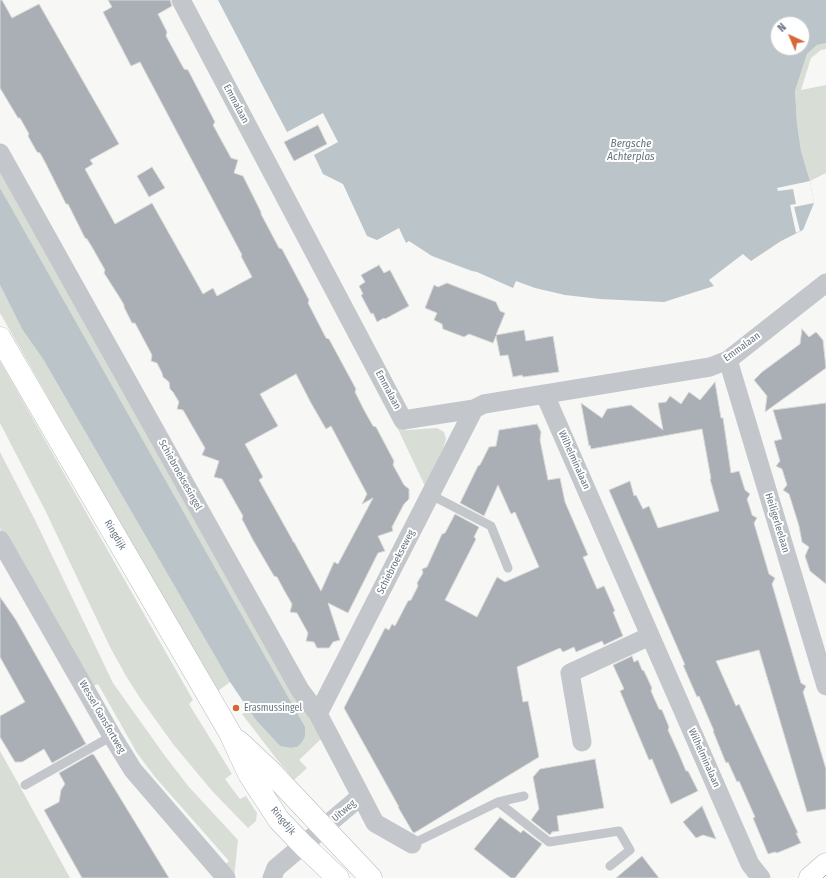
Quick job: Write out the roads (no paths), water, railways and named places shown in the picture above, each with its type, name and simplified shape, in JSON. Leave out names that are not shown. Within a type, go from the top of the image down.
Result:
[{"type":"street","name":"Emmalaan","points":[[181,0],[403,420],[474,409],[484,404],[710,367],[728,360],[826,283]]},
{"type":"street","name":"Schiebroeksesingel","points":[[0,153],[300,690],[318,714],[361,796]]},
{"type":"street","name":"Ringdijk","points":[[0,338],[230,733],[249,774],[280,820],[303,845]]},
{"type":"street","name":"Heiligerleelaan","points":[[728,360],[826,686]]},
{"type":"street","name":"Wilhelminalaan","points":[[545,395],[750,864],[761,878]]},
{"type":"street","name":"Schiebroekseweg","points":[[318,714],[474,409]]},
{"type":"street","name":"Wessel Gansfortweg","points":[[0,540],[133,770],[226,878]]},
{"type":"street","points":[[582,742],[570,673],[650,636]]},
{"type":"street","name":"Ringdijk","points":[[230,733],[270,772],[323,829]]},
{"type":"street","name":"Uitweg","points":[[370,878],[323,829],[361,796],[375,823],[412,844]]},
{"type":"street","points":[[272,878],[276,868],[323,829]]},
{"type":"street","points":[[303,845],[338,878]]},
{"type":"street","points":[[810,878],[826,864]]},
{"type":"lane","points":[[431,495],[492,526],[508,568]]},
{"type":"lane","points":[[24,785],[112,736]]},
{"type":"lane","points":[[412,844],[498,802],[524,796]]},
{"type":"lane","points":[[498,802],[549,842],[619,831],[630,850],[610,866]]},
{"type":"water","name":"Bergsche Achterplas","points":[[218,0],[826,0],[826,43],[817,45],[810,51],[810,16],[770,16],[770,56],[806,56],[795,91],[801,151],[810,181],[814,203],[803,230],[781,241],[751,261],[743,254],[709,280],[714,286],[664,302],[600,299],[565,295],[535,288],[516,281],[513,288],[477,272],[432,256],[409,241],[406,243],[399,228],[377,240],[367,236],[343,184],[323,174],[314,155],[338,142],[323,113],[287,132]]},
{"type":"water","points":[[0,188],[305,727],[305,736],[297,747],[290,748],[280,746],[255,719],[230,682],[43,359],[22,329],[0,285]]},
{"type":"tram line","points":[[823,878],[826,875]]},
{"type":"place","name":"Erasmussingel","points":[[236,708]]}]
